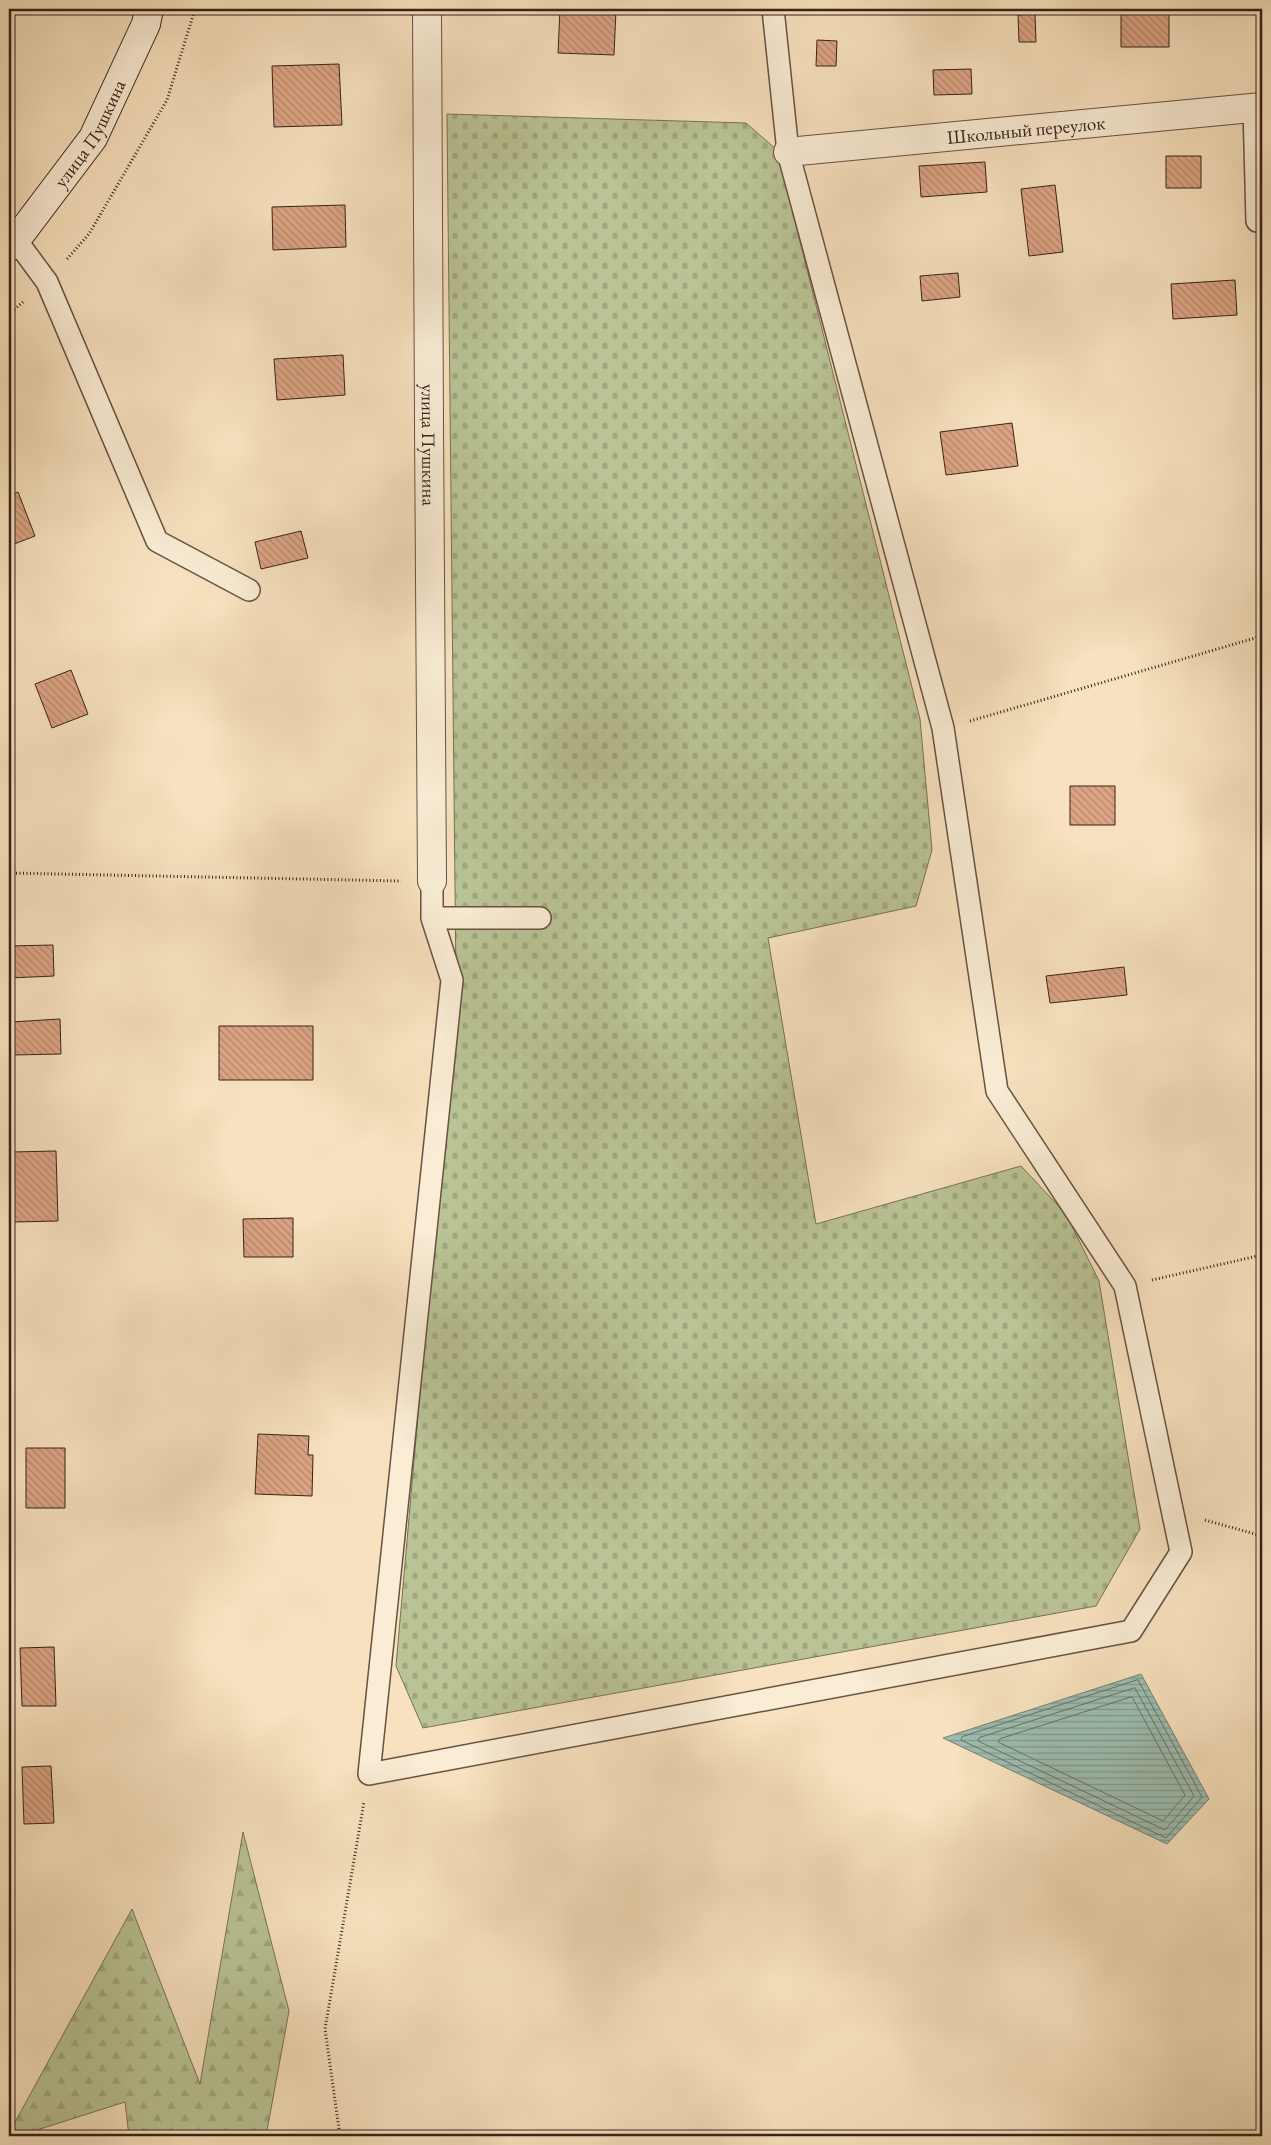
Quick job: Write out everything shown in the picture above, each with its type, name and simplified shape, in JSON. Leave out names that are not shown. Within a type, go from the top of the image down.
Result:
[{"type":"street","name":"улица Пушкина","points":[[13,243],[93,138],[146,24],[149,9]]},
{"type":"street","name":"улица Пушкина","points":[[428,9],[428,371],[431,556],[432,881]]},
{"type":"street","name":"Школьный переулок","points":[[788,152],[1258,107]]},
{"type":"lane","points":[[432,881],[432,918],[452,980],[369,1774],[1131,1631],[1181,1552],[1125,1286],[997,1091],[943,728],[788,152],[773,9]]},
{"type":"lane","points":[[1257,221],[1258,107]]},
{"type":"lane","points":[[13,243],[47,282],[157,541],[249,590]]},
{"type":"lane","points":[[432,918],[540,918]]},
{"type":"path","points":[[9,314],[47,282],[89,234],[168,100],[195,9]]},
{"type":"path","points":[[943,728],[1262,636]]},
{"type":"path","points":[[9,873],[432,881]]},
{"type":"path","points":[[1125,1286],[1262,1255]]},
{"type":"path","points":[[1171,1510],[1262,1536]]},
{"type":"path","points":[[340,2136],[325,2029],[369,1774]]},
{"type":"green space","points":[[447,114],[746,123],[777,150],[920,719],[932,850],[916,906],[768,938],[816,1224],[1021,1166],[1066,1214],[1099,1281],[1140,1529],[1096,1606],[423,1728],[396,1666],[456,983]]},
{"type":"green space","points":[[243,1832],[289,2011],[266,2136],[129,2136],[125,2102],[18,2136],[9,2136],[132,1909],[200,2084]]},
{"type":"water","points":[[1141,1674],[1209,1799],[1167,1844],[943,1738]]},
{"type":"building","points":[[560,9],[616,10],[614,55],[558,53]]},
{"type":"building","points":[[1121,9],[1169,9],[1169,47],[1121,47]]},
{"type":"building","points":[[1035,14],[1036,42],[1019,42],[1018,15]]},
{"type":"building","points":[[817,40],[837,41],[836,66],[816,66]]},
{"type":"building","points":[[339,64],[342,125],[274,127],[272,66]]},
{"type":"building","points":[[971,69],[972,94],[934,95],[933,70]]},
{"type":"building","points":[[1166,156],[1201,156],[1201,188],[1166,188]]},
{"type":"building","points":[[985,162],[987,192],[921,197],[919,166]]},
{"type":"building","points":[[1055,185],[1063,252],[1029,256],[1021,189]]},
{"type":"building","points":[[345,205],[346,247],[273,250],[272,207]]},
{"type":"building","points":[[958,273],[960,297],[922,301],[920,276]]},
{"type":"building","points":[[1235,280],[1237,315],[1173,319],[1171,284]]},
{"type":"building","points":[[343,355],[345,395],[277,400],[274,359]]},
{"type":"building","points":[[1012,423],[1018,466],[946,475],[940,432]]},
{"type":"building","points":[[18,492],[35,536],[9,546],[9,495]]},
{"type":"building","points":[[301,531],[308,558],[261,569],[255,542]]},
{"type":"building","points":[[71,670],[88,714],[52,728],[35,684]]},
{"type":"building","points":[[1070,786],[1115,786],[1115,825],[1070,825]]},
{"type":"building","points":[[53,945],[54,976],[9,978],[9,946]]},
{"type":"building","points":[[1124,967],[1127,995],[1050,1003],[1046,976]]},
{"type":"building","points":[[60,1019],[61,1054],[13,1055],[11,1022]]},
{"type":"building","points":[[219,1026],[313,1026],[313,1080],[219,1080]]},
{"type":"building","points":[[56,1151],[58,1221],[13,1222],[11,1152]]},
{"type":"building","points":[[293,1218],[293,1257],[244,1257],[243,1219]]},
{"type":"building","points":[[258,1434],[309,1436],[308,1455],[313,1455],[312,1496],[255,1494]]},
{"type":"building","points":[[26,1448],[65,1448],[65,1508],[26,1508]]},
{"type":"building","points":[[54,1647],[56,1706],[22,1706],[20,1648]]},
{"type":"building","points":[[51,1766],[54,1823],[24,1824],[22,1767]]}]
